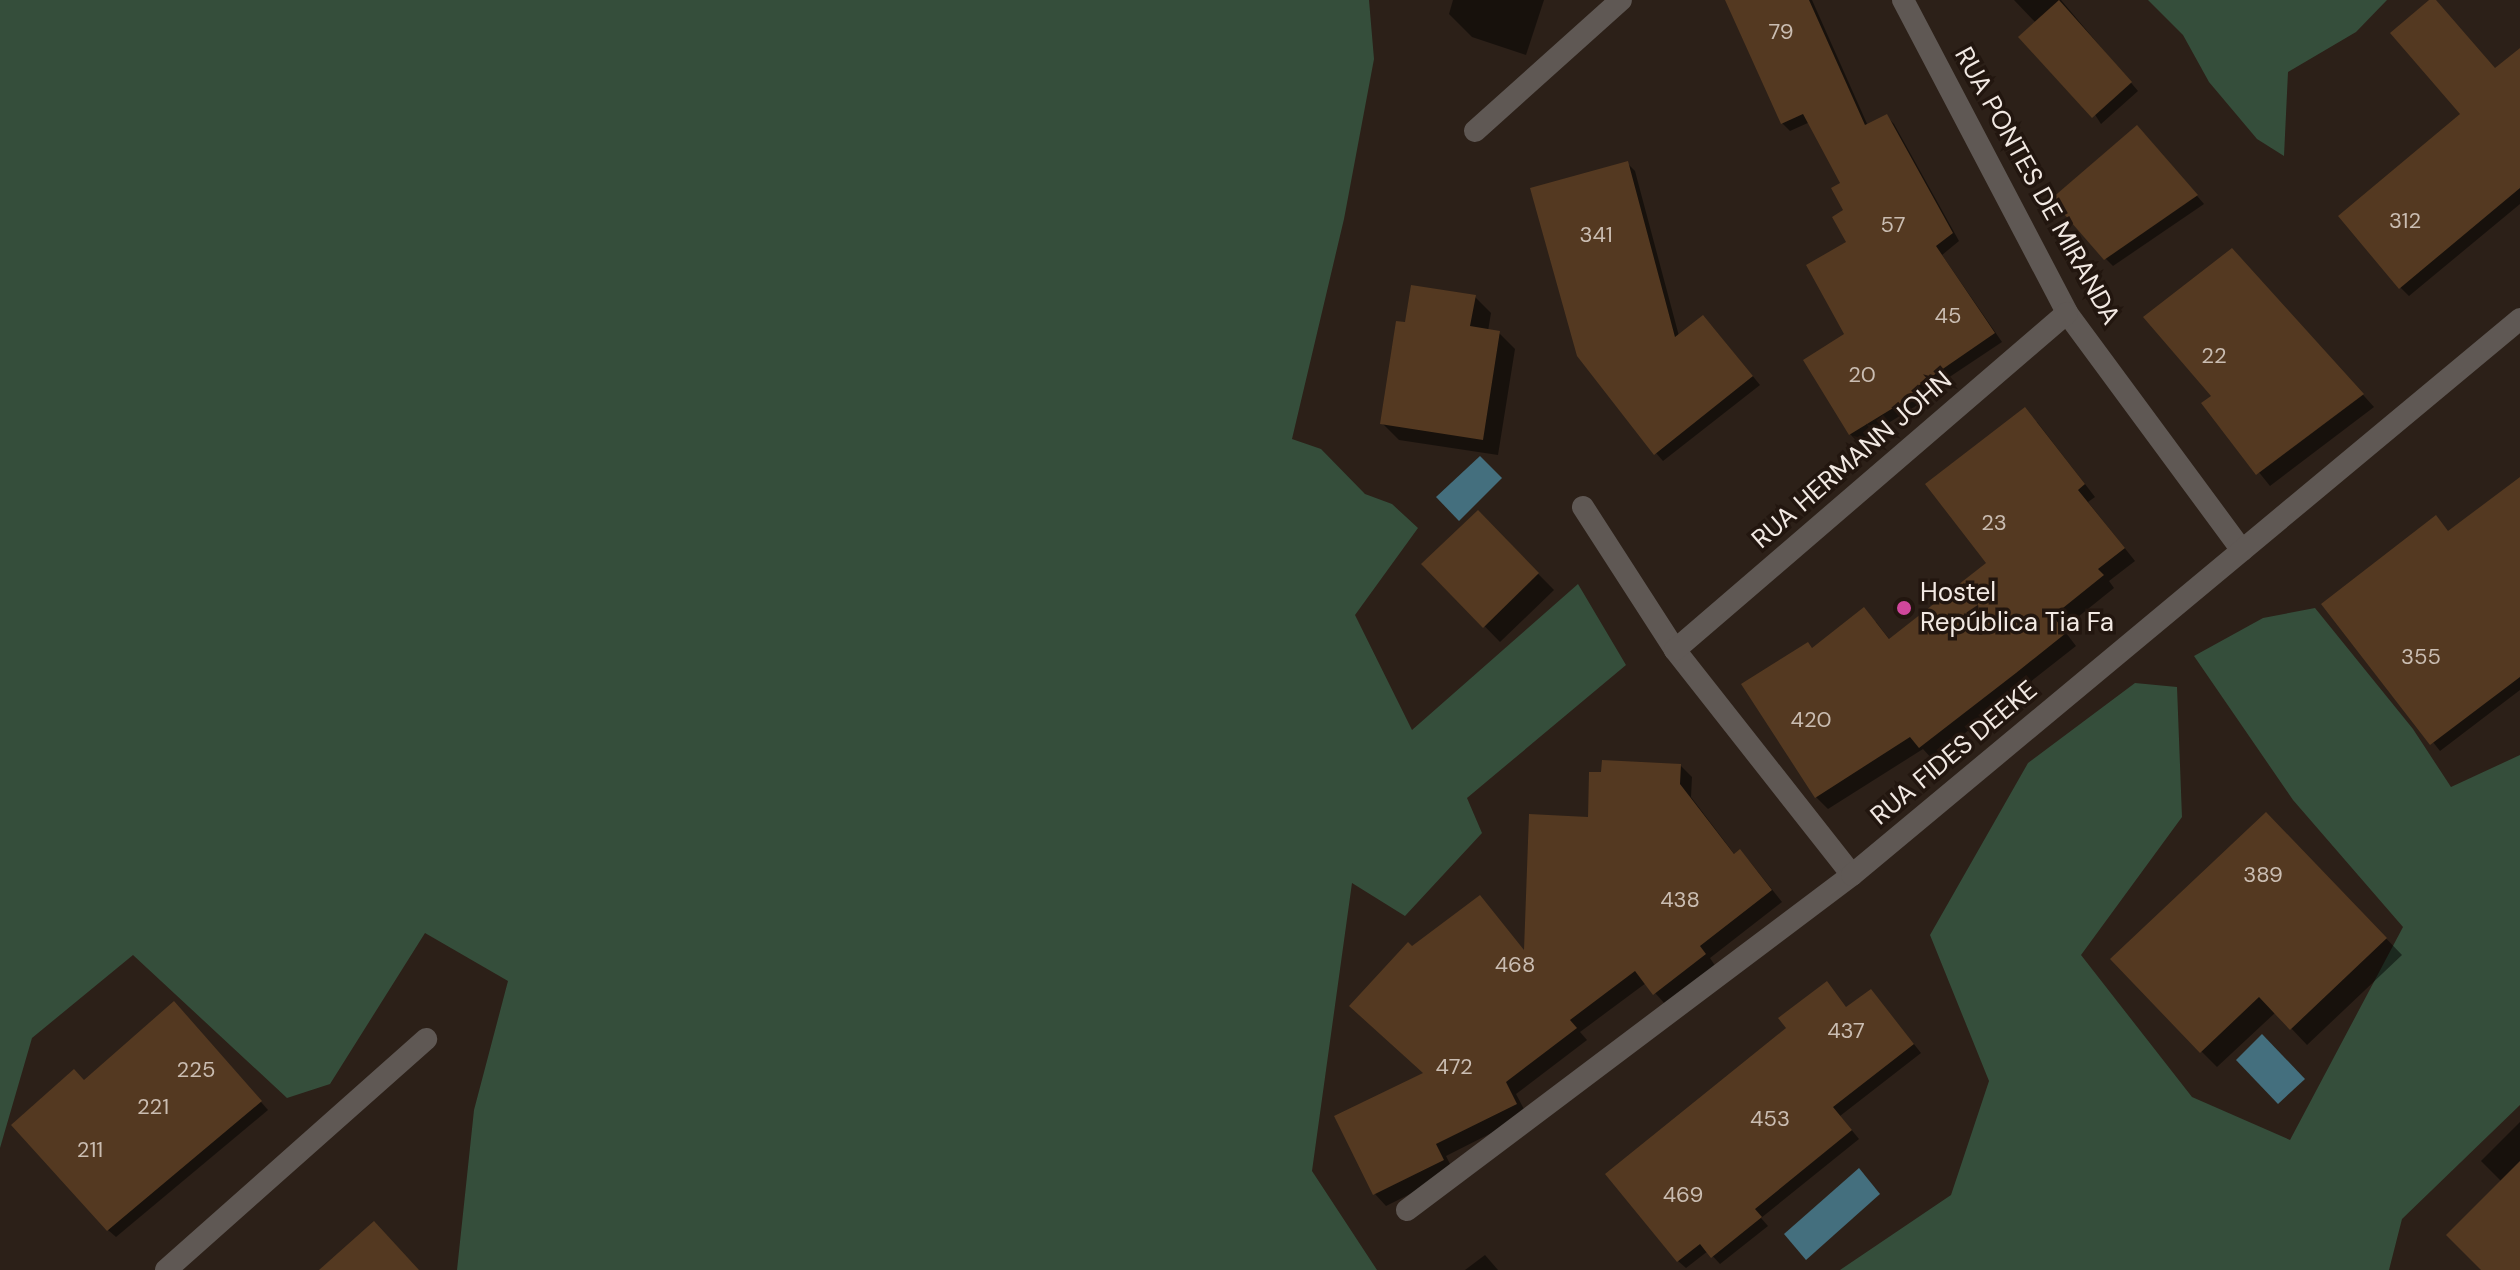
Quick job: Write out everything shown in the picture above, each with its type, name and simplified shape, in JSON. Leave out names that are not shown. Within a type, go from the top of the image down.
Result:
[{"type":"street","points":[[1475,131],[1621,0]]},
{"type":"street","name":"RUA PONTES DE MIRANDA","points":[[1903,0],[2067,313],[2242,550]]},
{"type":"street","name":"RUA HERMANN JOHN","points":[[1675,650],[2067,313]]},
{"type":"street","name":"RUA FIDES DEEKE","points":[[1407,1210],[1852,875],[2520,319]]},
{"type":"street","points":[[1583,507],[1675,650],[1852,875]]},
{"type":"street","points":[[166,1270],[426,1039]]},
{"type":"green space","points":[[0,0],[1369,0],[1374,59],[1344,219],[1292,439],[1321,449],[1365,494],[1392,504],[1418,528],[1355,615],[1412,730],[1578,584],[1626,665],[1467,798],[1482,833],[1405,916],[1352,883],[1312,1171],[1377,1270],[457,1270],[474,1110],[508,981],[425,933],[330,1084],[287,1098],[133,955],[32,1038],[0,1148]]},
{"type":"green space","points":[[2148,0],[2387,0],[2356,32],[2288,72],[2284,156],[2257,139],[2209,82],[2183,35]]},
{"type":"green space","points":[[2315,608],[2413,729],[2451,787],[2520,755],[2520,1105],[2402,1219],[2389,1270],[1840,1270],[1951,1195],[1989,1081],[1930,935],[2028,763],[2135,683],[2177,687],[2182,817],[2081,955],[2192,1097],[2290,1140],[2403,927],[2293,800],[2194,656],[2263,618]]},
{"type":"water","points":[[1480,456],[1502,478],[1459,521],[1436,497]]},
{"type":"water","points":[[2262,1034],[2305,1079],[2278,1104],[2236,1060]]},
{"type":"water","points":[[1859,1168],[1880,1194],[1806,1260],[1784,1234]]},
{"type":"building","points":[[1725,0],[1809,0],[1865,125],[1887,114],[1953,233],[1936,246],[1995,333],[1918,386],[1921,391],[1849,435],[1803,360],[1844,334],[1806,265],[1846,242],[1832,217],[1843,210],[1831,188],[1840,183],[1803,114],[1781,124]]},
{"type":"building","points":[[2059,0],[2132,82],[2092,118],[2018,37]]},
{"type":"building","points":[[2429,0],[2436,0],[2495,68],[2520,48],[2520,188],[2399,289],[2338,216],[2460,114],[2390,33]]},
{"type":"building","points":[[2137,125],[2198,195],[2104,260],[2051,199]]},
{"type":"building","points":[[1628,161],[1675,337],[1703,315],[1753,376],[1654,455],[1577,356],[1530,188]]},
{"type":"building","points":[[2232,248],[2364,394],[2256,475],[2201,403],[2211,396],[2143,317]]},
{"type":"building","points":[[1411,285],[1476,295],[1470,326],[1500,331],[1483,440],[1380,424],[1396,321],[1405,322]]},
{"type":"building","points":[[2025,407],[2085,484],[2078,490],[2125,548],[2098,569],[2104,575],[2053,616],[2066,633],[1919,748],[1910,737],[1815,798],[1741,684],[1808,642],[1812,648],[1864,607],[1889,639],[1986,563],[1925,484]]},
{"type":"building","points":[[2520,477],[2520,677],[2430,745],[2321,604],[2436,515],[2448,531]]},
{"type":"building","points":[[1478,510],[1539,573],[1483,628],[1421,564]]},
{"type":"building","points":[[1602,760],[1681,764],[1680,784],[1734,854],[1740,849],[1772,890],[1700,946],[1706,954],[1653,995],[1635,971],[1570,1020],[1577,1028],[1506,1082],[1517,1104],[1436,1144],[1444,1160],[1373,1195],[1334,1116],[1423,1073],[1349,1006],[1408,942],[1412,946],[1480,895],[1524,950],[1529,814],[1588,817],[1589,772],[1601,772]]},
{"type":"building","points":[[2266,812],[2387,938],[2290,1030],[2259,997],[2200,1053],[2110,959]]},
{"type":"building","points":[[1827,981],[1846,1007],[1871,989],[1914,1044],[1833,1107],[1852,1130],[1755,1209],[1762,1217],[1711,1258],[1700,1244],[1677,1262],[1605,1174],[1786,1028],[1778,1018]]},
{"type":"building","points":[[174,1001],[262,1101],[107,1231],[11,1125],[74,1069],[84,1080]]},
{"type":"building","points":[[2520,1161],[2520,1270],[2481,1270],[2446,1235]]},
{"type":"building","points":[[374,1221],[419,1270],[319,1270]]},
{"type":"place","name":"Hostel República Tia Fa","points":[[1904,608]]}]
